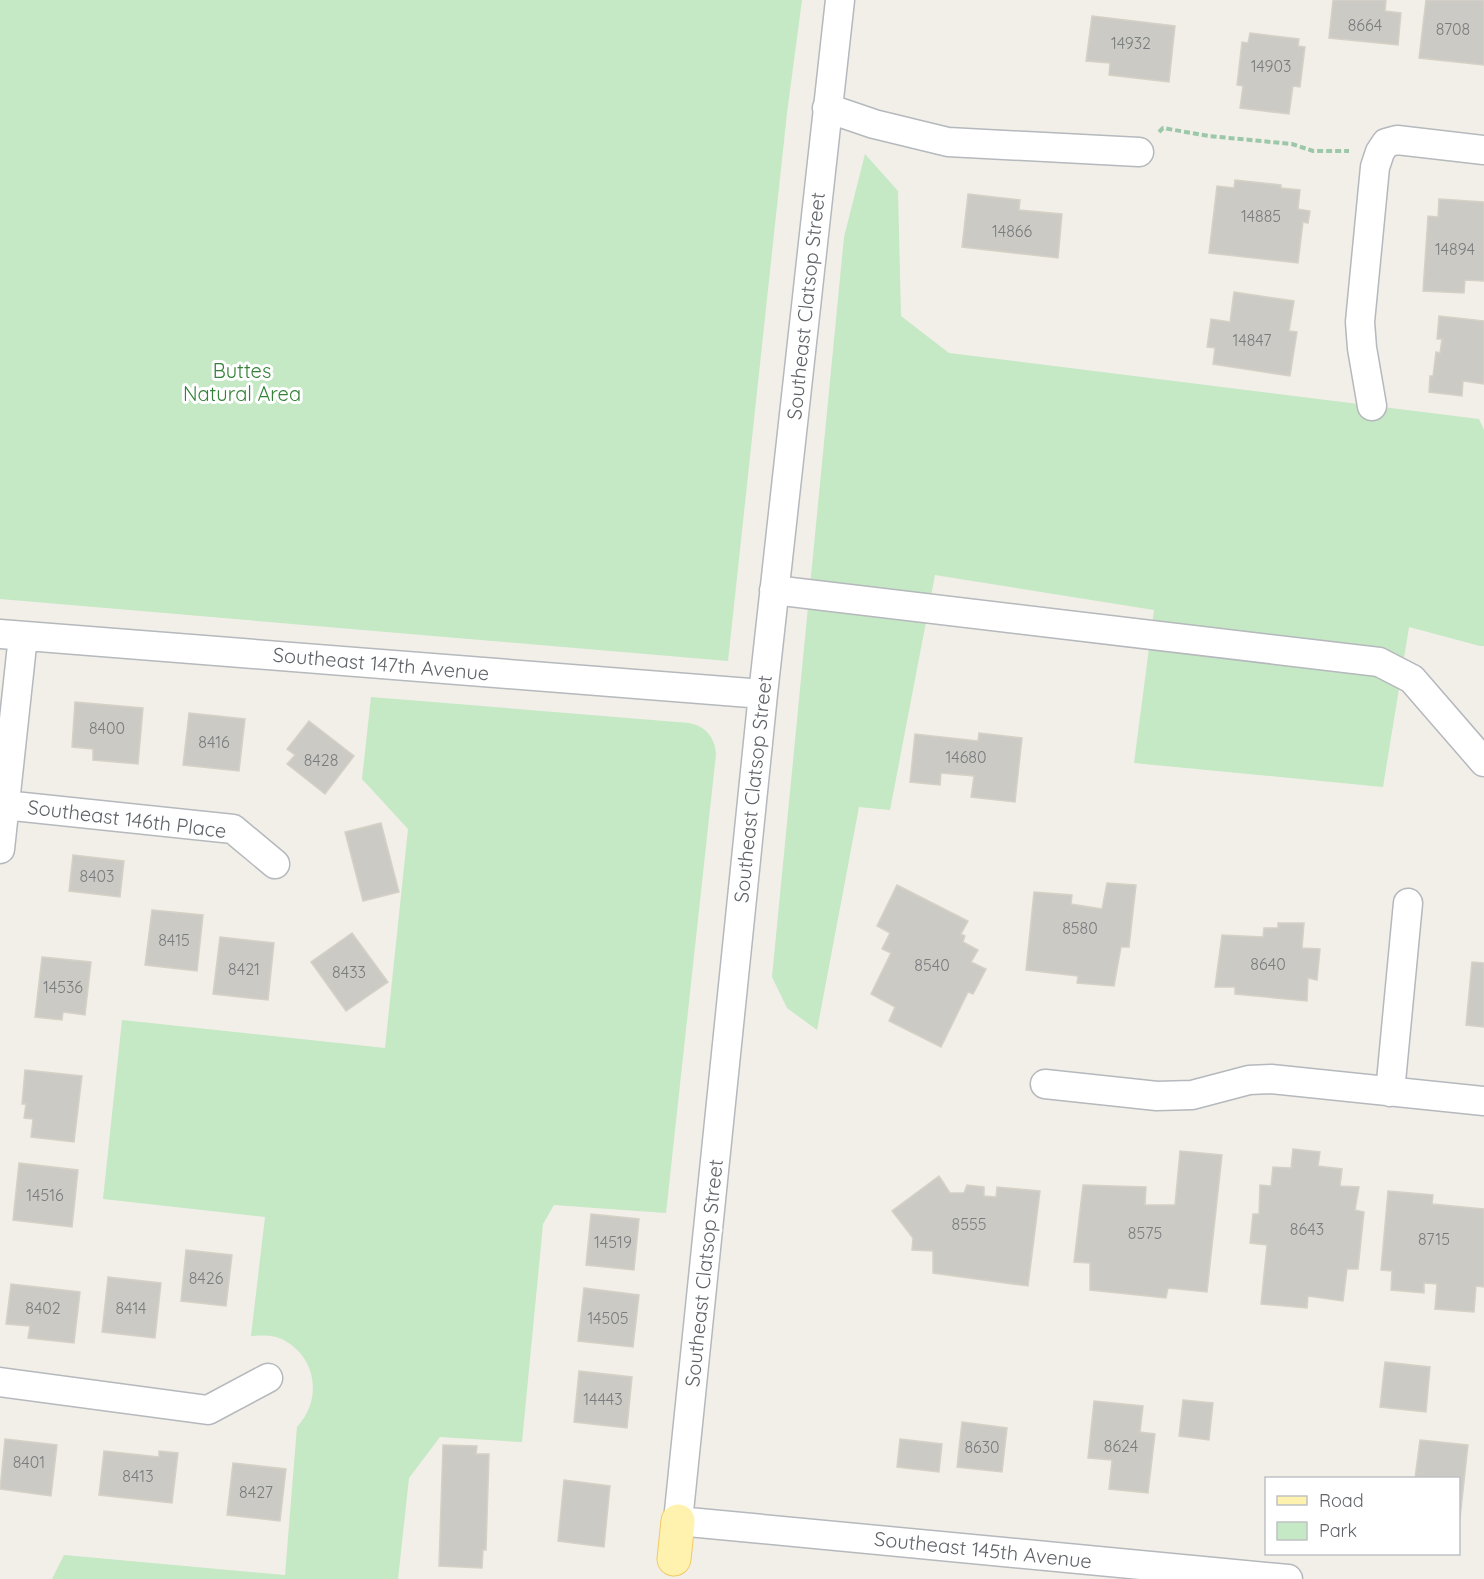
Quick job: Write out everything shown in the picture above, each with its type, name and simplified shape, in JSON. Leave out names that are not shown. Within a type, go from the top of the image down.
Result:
[{"type":"main road","name":"Southeast Clatsop Street","points":[[673,1569],[678,1521]]},
{"type":"street","name":"Southeast Clatsop Street","points":[[678,1521],[774,590],[840,0]]},
{"type":"street","points":[[827,108],[874,124],[948,141],[1139,152]]},
{"type":"street","points":[[1372,406],[1360,322],[1375,167],[1383,147],[1397,140],[1411,140],[1484,150]]},
{"type":"street","points":[[774,590],[1380,662],[1412,679],[1484,762]]},
{"type":"street","points":[[0,849],[11,635]]},
{"type":"street","name":"Southeast 147th Avenue","points":[[11,635],[763,694]]},
{"type":"street","name":"Southeast 146th Place","points":[[4,805],[233,829],[275,864]]},
{"type":"street","points":[[1390,1092],[1408,903]]},
{"type":"street","points":[[1045,1084],[1157,1096],[1192,1095],[1249,1080],[1271,1079],[1484,1101]]},
{"type":"street","points":[[0,1382],[208,1410],[268,1378]]},
{"type":"street","name":"Southeast 145th Avenue","points":[[678,1521],[1167,1574],[1288,1579]]},
{"type":"path","points":[[1139,152],[1163,128],[1209,136],[1292,144],[1313,151],[1383,147]]},
{"type":"green space","name":"Buttes Natural Area","points":[[0,0],[802,0],[787,113],[728,661],[0,599]]},
{"type":"green space","points":[[865,154],[898,191],[901,316],[949,353],[1479,419],[1484,430],[1484,646],[1409,627],[1383,787],[1134,763],[1154,610],[935,575],[890,810],[859,807],[817,1030],[787,1008],[772,977],[844,237]]},
{"type":"green space","points":[[371,697],[689,723],[708,733],[714,742],[716,754],[666,1213],[554,1205],[543,1224],[522,1442],[440,1437],[409,1478],[398,1579],[52,1579],[64,1555],[285,1575],[297,1427],[310,1406],[313,1382],[305,1360],[287,1342],[270,1336],[251,1336],[265,1217],[103,1199],[122,1020],[385,1048],[408,829],[362,779]]},
{"type":"building","points":[[1333,0],[1386,0],[1385,11],[1401,13],[1398,45],[1329,38]]},
{"type":"building","points":[[1426,0],[1484,0],[1484,65],[1419,58]]},
{"type":"building","points":[[1092,16],[1175,26],[1169,82],[1109,75],[1110,63],[1086,61]]},
{"type":"building","points":[[1250,33],[1299,39],[1298,46],[1305,47],[1300,87],[1293,86],[1289,114],[1240,108],[1243,86],[1237,85],[1242,42],[1248,43]]},
{"type":"building","points":[[1235,180],[1281,185],[1281,188],[1300,190],[1298,209],[1310,211],[1308,223],[1303,222],[1298,263],[1209,253],[1217,186],[1234,188]]},
{"type":"building","points":[[968,194],[1020,200],[1019,210],[1062,214],[1058,258],[962,247]]},
{"type":"building","points":[[1439,199],[1484,202],[1484,281],[1465,280],[1464,293],[1423,291],[1428,216],[1438,217]]},
{"type":"building","points":[[1234,292],[1294,301],[1289,331],[1297,332],[1290,376],[1213,364],[1215,348],[1207,347],[1211,319],[1230,322]]},
{"type":"building","points":[[1439,316],[1484,321],[1484,384],[1463,381],[1462,396],[1429,392],[1430,376],[1433,376],[1436,352],[1440,353],[1442,339],[1437,339]]},
{"type":"building","points":[[75,702],[143,708],[138,764],[93,760],[93,749],[72,747]]},
{"type":"building","points":[[189,713],[245,719],[239,771],[183,765]]},
{"type":"building","points":[[309,721],[354,756],[325,794],[287,764],[295,755],[287,749]]},
{"type":"building","points":[[979,733],[1022,738],[1015,802],[971,797],[974,776],[941,773],[940,785],[910,782],[915,734],[978,741]]},
{"type":"building","points":[[381,823],[399,892],[363,901],[345,832]]},
{"type":"building","points":[[73,855],[124,861],[120,897],[69,891]]},
{"type":"building","points":[[1107,883],[1136,885],[1129,947],[1121,947],[1114,986],[1077,983],[1078,976],[1026,970],[1034,892],[1072,895],[1071,904],[1102,909]]},
{"type":"building","points":[[897,885],[968,921],[961,934],[965,936],[963,942],[978,950],[971,962],[986,969],[973,994],[968,992],[941,1047],[889,1021],[895,1007],[871,994],[891,953],[882,949],[890,933],[877,926]]},
{"type":"building","points":[[152,910],[203,915],[197,971],[145,965]]},
{"type":"building","points":[[1278,923],[1304,923],[1302,948],[1320,949],[1317,980],[1308,978],[1307,1001],[1235,994],[1235,987],[1215,987],[1222,935],[1263,937],[1264,928],[1278,928]]},
{"type":"building","points":[[352,933],[388,982],[346,1011],[311,962]]},
{"type":"building","points":[[220,937],[274,943],[268,1000],[213,994]]},
{"type":"building","points":[[42,957],[91,962],[85,1015],[63,1012],[62,1020],[35,1017]]},
{"type":"building","points":[[1472,962],[1484,963],[1484,1027],[1466,1025]]},
{"type":"building","points":[[25,1070],[82,1076],[74,1142],[31,1137],[33,1119],[24,1118],[26,1104],[22,1104]]},
{"type":"building","points":[[1293,1149],[1320,1152],[1318,1166],[1342,1169],[1340,1186],[1359,1187],[1355,1210],[1364,1212],[1358,1269],[1347,1269],[1343,1301],[1308,1296],[1307,1308],[1261,1304],[1267,1245],[1250,1243],[1253,1214],[1259,1214],[1260,1185],[1271,1186],[1273,1167],[1291,1168]]},
{"type":"building","points":[[1180,1151],[1222,1155],[1207,1292],[1168,1288],[1166,1298],[1090,1290],[1090,1263],[1074,1262],[1083,1185],[1146,1187],[1145,1205],[1175,1205]]},
{"type":"building","points":[[19,1163],[78,1170],[72,1227],[13,1220]]},
{"type":"building","points":[[939,1176],[950,1193],[964,1193],[967,1185],[984,1187],[984,1196],[996,1197],[997,1187],[1040,1191],[1028,1286],[933,1273],[933,1251],[912,1250],[913,1238],[892,1211]]},
{"type":"building","points":[[1388,1191],[1433,1195],[1432,1204],[1484,1209],[1484,1287],[1476,1286],[1474,1312],[1435,1309],[1437,1284],[1424,1283],[1424,1293],[1391,1290],[1392,1271],[1381,1270]]},
{"type":"building","points":[[591,1214],[639,1219],[634,1270],[586,1265]]},
{"type":"building","points":[[186,1250],[232,1255],[226,1306],[181,1301]]},
{"type":"building","points":[[108,1277],[161,1283],[155,1338],[102,1332]]},
{"type":"building","points":[[11,1284],[80,1292],[74,1343],[28,1338],[30,1326],[6,1324]]},
{"type":"building","points":[[584,1288],[639,1295],[633,1347],[578,1341]]},
{"type":"building","points":[[1385,1362],[1430,1367],[1426,1412],[1380,1407]]},
{"type":"building","points":[[579,1371],[632,1377],[627,1428],[574,1422]]},
{"type":"building","points":[[1183,1400],[1213,1403],[1209,1440],[1179,1436]]},
{"type":"building","points":[[1094,1401],[1143,1406],[1140,1432],[1155,1434],[1148,1493],[1109,1489],[1112,1460],[1088,1458]]},
{"type":"building","points":[[962,1422],[1007,1428],[1002,1472],[957,1467]]},
{"type":"building","points":[[5,1439],[57,1445],[51,1496],[0,1489]]},
{"type":"building","points":[[900,1439],[942,1444],[939,1472],[897,1467]]},
{"type":"building","points":[[1420,1440],[1468,1445],[1460,1518],[1460,1477],[1415,1477]]},
{"type":"building","points":[[443,1445],[477,1446],[476,1454],[489,1454],[486,1550],[483,1550],[482,1568],[439,1566]]},
{"type":"building","points":[[104,1451],[159,1457],[159,1451],[178,1453],[172,1503],[99,1495]]},
{"type":"building","points":[[233,1463],[286,1469],[280,1521],[227,1515]]},
{"type":"building","points":[[564,1480],[610,1486],[604,1547],[558,1541]]}]
